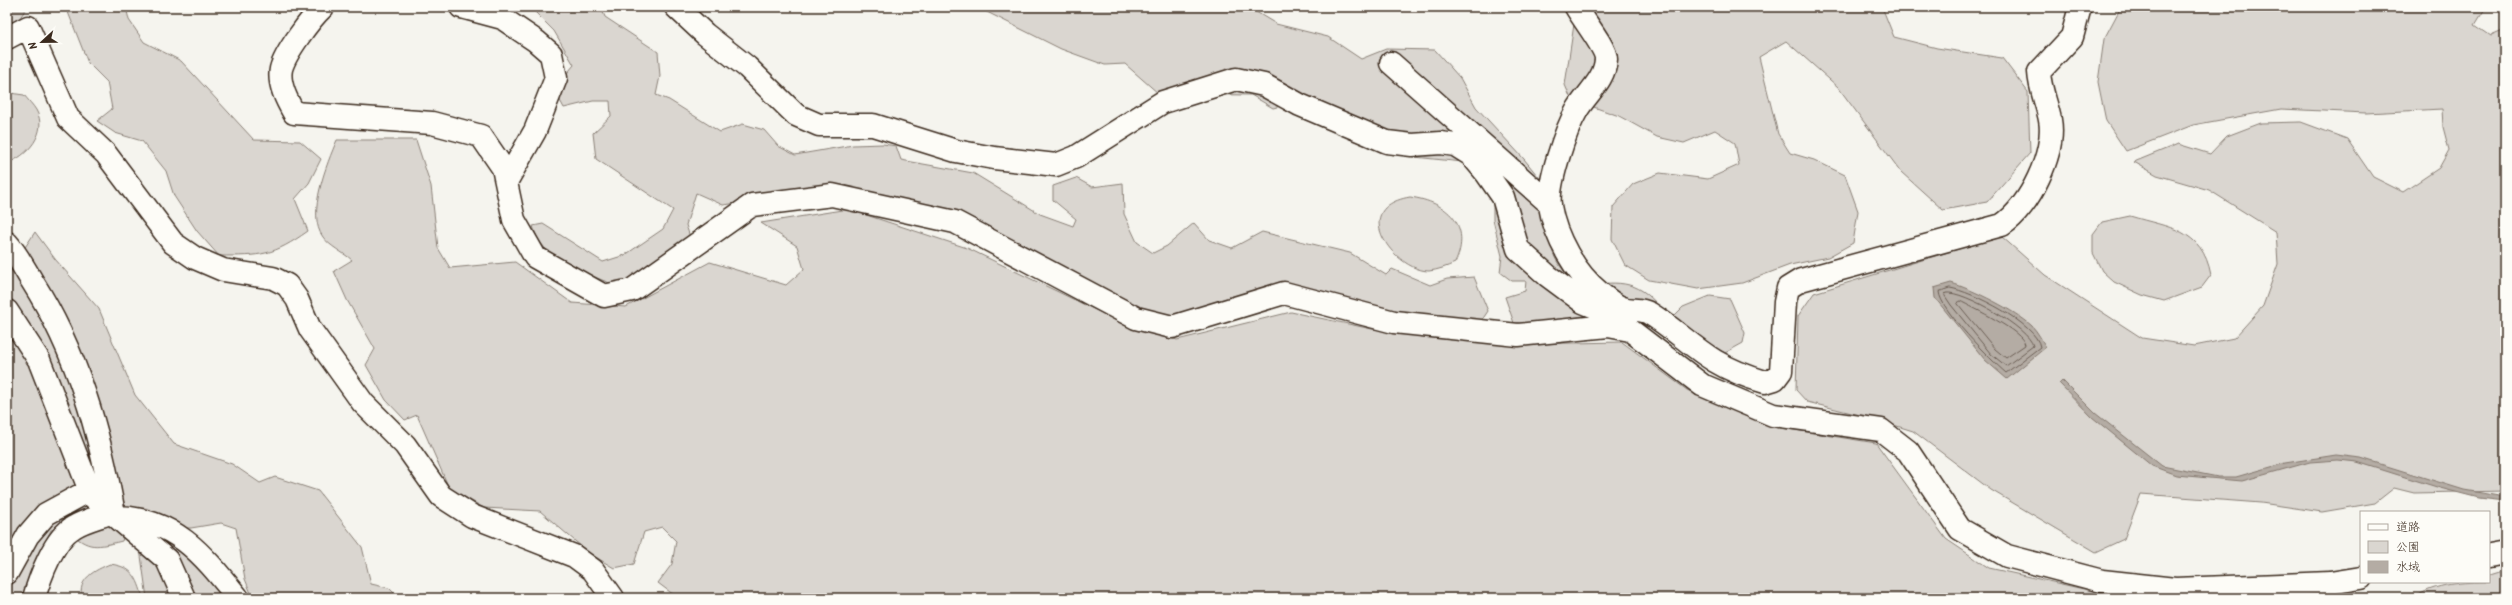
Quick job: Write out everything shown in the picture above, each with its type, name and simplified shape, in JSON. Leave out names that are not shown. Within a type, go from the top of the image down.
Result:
[{"type":"street","points":[[322,7],[310,18],[281,69],[284,93],[294,113],[432,123],[481,136],[503,168],[514,220],[534,257],[604,296],[632,290],[752,205],[832,195],[955,222],[1136,318],[1172,327],[1284,293],[1394,322],[1518,335],[1608,326],[1630,330],[1702,385],[1772,415],[1880,430],[1908,451],[1960,529],[2007,556],[2102,581],[2175,589],[2330,583],[2360,578]]},
{"type":"street","points":[[461,7],[502,18],[536,41],[551,54],[556,78],[534,131],[506,182]]},
{"type":"street","points":[[676,7],[705,34],[747,67],[796,114],[819,125],[873,125],[956,151],[994,158],[1056,165],[1076,157],[1163,102],[1236,80],[1264,85],[1300,105],[1387,142],[1412,145],[1442,143],[1455,145],[1471,155],[1488,174],[1503,197],[1518,249],[1548,276],[1583,302],[1600,309],[1643,309],[1716,361],[1729,368],[1765,382],[1775,379],[1781,371],[1785,302],[1788,288],[1801,280],[2002,225],[2014,217],[2030,198],[2042,167],[2050,138],[2050,120],[2040,87],[2039,72],[2072,37],[2080,7]]},
{"type":"street","points":[[1576,7],[1586,25],[1599,41],[1606,57],[1604,71],[1591,94],[1578,110],[1563,143],[1553,181],[1550,204],[1558,234],[1571,260],[1600,292],[1623,308]]},
{"type":"street","points":[[7,38],[28,27],[68,118],[106,154],[173,243],[195,258],[223,270],[273,278],[287,285],[297,299],[310,329],[359,397],[405,445],[441,496],[472,516],[574,556],[593,570],[613,598]]},
{"type":"street","points":[[1391,63],[1550,204]]},
{"type":"street","points":[[7,243],[40,294],[64,338],[81,379],[106,466],[114,514]]},
{"type":"street","points":[[7,311],[39,360],[92,496],[167,560],[184,598]]},
{"type":"street","points":[[7,573],[28,535],[46,514],[90,490]]},
{"type":"street","points":[[34,598],[41,574],[59,543],[73,527],[114,514],[153,522],[180,536],[209,561],[238,598]]},
{"type":"street","points":[[2490,556],[2505,553]]},
{"type":"green space","points":[[7,7],[27,7],[7,38]]},
{"type":"green space","points":[[66,7],[126,7],[129,20],[144,42],[181,61],[254,140],[300,141],[321,159],[309,183],[295,199],[308,231],[276,250],[266,253],[246,256],[219,256],[197,231],[174,196],[166,171],[142,141],[115,133],[97,121],[112,109],[107,82],[88,63]]},
{"type":"green space","points":[[530,7],[601,7],[605,17],[658,52],[660,76],[656,95],[669,100],[720,132],[743,124],[764,130],[778,146],[795,155],[853,145],[883,144],[896,146],[901,160],[973,173],[1040,214],[1073,226],[1076,219],[1053,200],[1053,186],[1076,178],[1092,187],[1123,183],[1124,214],[1137,242],[1153,253],[1167,246],[1194,223],[1209,240],[1232,248],[1262,232],[1350,253],[1386,275],[1392,269],[1430,285],[1447,279],[1474,277],[1488,311],[1480,323],[1416,320],[1295,290],[1177,318],[1154,317],[955,216],[831,190],[723,205],[696,193],[686,225],[690,237],[631,279],[612,284],[576,269],[554,256],[545,248],[538,238],[533,226],[543,224],[603,262],[625,255],[663,229],[673,210],[596,159],[593,133],[611,116],[610,101],[593,101],[564,108],[556,93],[563,78],[574,65],[554,31]]},
{"type":"green space","points":[[977,7],[1248,7],[1276,24],[1328,37],[1361,59],[1386,49],[1435,50],[1460,78],[1476,107],[1524,159],[1559,202],[1553,230],[1552,249],[1555,258],[1561,267],[1581,287],[1615,283],[1625,284],[1643,291],[1652,298],[1660,308],[1647,327],[1632,320],[1606,314],[1595,314],[1542,323],[1514,323],[1505,297],[1525,291],[1526,281],[1512,281],[1500,272],[1502,256],[1493,220],[1493,196],[1463,162],[1414,157],[1371,145],[1289,104],[1273,108],[1251,95],[1159,94],[1125,64],[1105,65],[1061,49]]},
{"type":"green space","points":[[1589,7],[1882,7],[1894,37],[1937,48],[2002,58],[2028,92],[2030,153],[1987,202],[1943,210],[1901,172],[1838,87],[1786,41],[1759,57],[1778,134],[1790,153],[1814,160],[1845,175],[1858,211],[1853,243],[1828,257],[1790,265],[1742,283],[1698,289],[1649,280],[1625,265],[1612,239],[1613,207],[1633,184],[1660,173],[1708,179],[1739,165],[1735,143],[1715,130],[1684,143],[1657,137],[1619,116],[1571,99],[1565,85],[1574,24]]},
{"type":"green space","points":[[2121,7],[2486,7],[2475,25],[2491,36],[2505,30],[2505,491],[2414,493],[2394,488],[2375,503],[2322,512],[2261,503],[2141,494],[2124,539],[2096,552],[1991,490],[1913,431],[1868,417],[1807,402],[1796,390],[1798,316],[1814,293],[2001,236],[2045,275],[2142,338],[2194,346],[2234,338],[2263,306],[2278,264],[2276,232],[2209,190],[2157,175],[2134,162],[2178,144],[2210,154],[2227,136],[2261,123],[2301,122],[2347,139],[2373,177],[2403,192],[2439,168],[2449,150],[2443,127],[2442,109],[2366,113],[2281,109],[2193,125],[2126,151],[2106,121],[2098,82],[2104,39]]},
{"type":"green space","points":[[7,94],[24,95],[32,104],[39,118],[40,127],[38,135],[28,149],[15,160],[7,163]]},
{"type":"green space","points":[[337,140],[416,140],[431,186],[438,248],[450,268],[515,262],[572,303],[626,307],[710,262],[786,285],[804,269],[797,246],[761,223],[848,209],[967,248],[1106,315],[1177,340],[1291,312],[1372,329],[1521,344],[1622,342],[1687,390],[1775,427],[1876,443],[1946,539],[1989,568],[2111,595],[2169,598],[678,598],[658,583],[672,564],[676,541],[662,527],[644,532],[634,564],[614,568],[589,553],[540,511],[484,508],[449,488],[417,415],[405,420],[386,400],[366,365],[375,349],[347,300],[334,271],[352,260],[326,240],[318,227],[317,203],[320,189],[328,162]]},
{"type":"green space","points":[[1410,197],[1435,204],[1445,210],[1453,218],[1461,237],[1460,249],[1455,263],[1429,271],[1416,268],[1403,261],[1383,238],[1379,225],[1381,213],[1391,203]]},
{"type":"green space","points":[[2130,216],[2182,232],[2192,239],[2207,259],[2211,275],[2202,287],[2164,301],[2142,295],[2114,282],[2102,271],[2093,253],[2093,234],[2102,222]]},
{"type":"green space","points":[[35,232],[55,259],[99,309],[135,395],[174,444],[232,464],[260,483],[275,477],[318,491],[362,547],[371,584],[389,588],[399,598],[253,598],[245,579],[236,528],[221,523],[191,528],[148,527],[128,512],[20,255]]},
{"type":"green space","points":[[7,249],[60,341],[126,529],[122,541],[96,546],[79,540],[63,528],[51,530],[37,559],[22,598],[7,598]]},
{"type":"green space","points":[[1710,296],[1730,299],[1745,333],[1743,343],[1725,353],[1703,341],[1674,316],[1683,307]]},
{"type":"green space","points":[[138,535],[181,541],[231,598],[147,598]]},
{"type":"green space","points":[[110,564],[118,565],[133,574],[139,584],[143,598],[82,598],[82,586],[88,576]]},
{"type":"green space","points":[[2505,570],[2505,598],[2414,598],[2431,589],[2450,584],[2490,583],[2490,575]]},
{"type":"water","points":[[1951,283],[1982,295],[2025,320],[2032,326],[2046,347],[2007,379],[1985,360],[1935,298],[1934,288]]},
{"type":"water","points":[[2062,380],[2095,413],[2162,466],[2218,477],[2236,477],[2285,463],[2336,455],[2361,458],[2464,490],[2505,497],[2505,501],[2479,498],[2440,488],[2357,462],[2338,460],[2310,462],[2242,481],[2176,475],[2152,466],[2092,417],[2059,383]]}]
